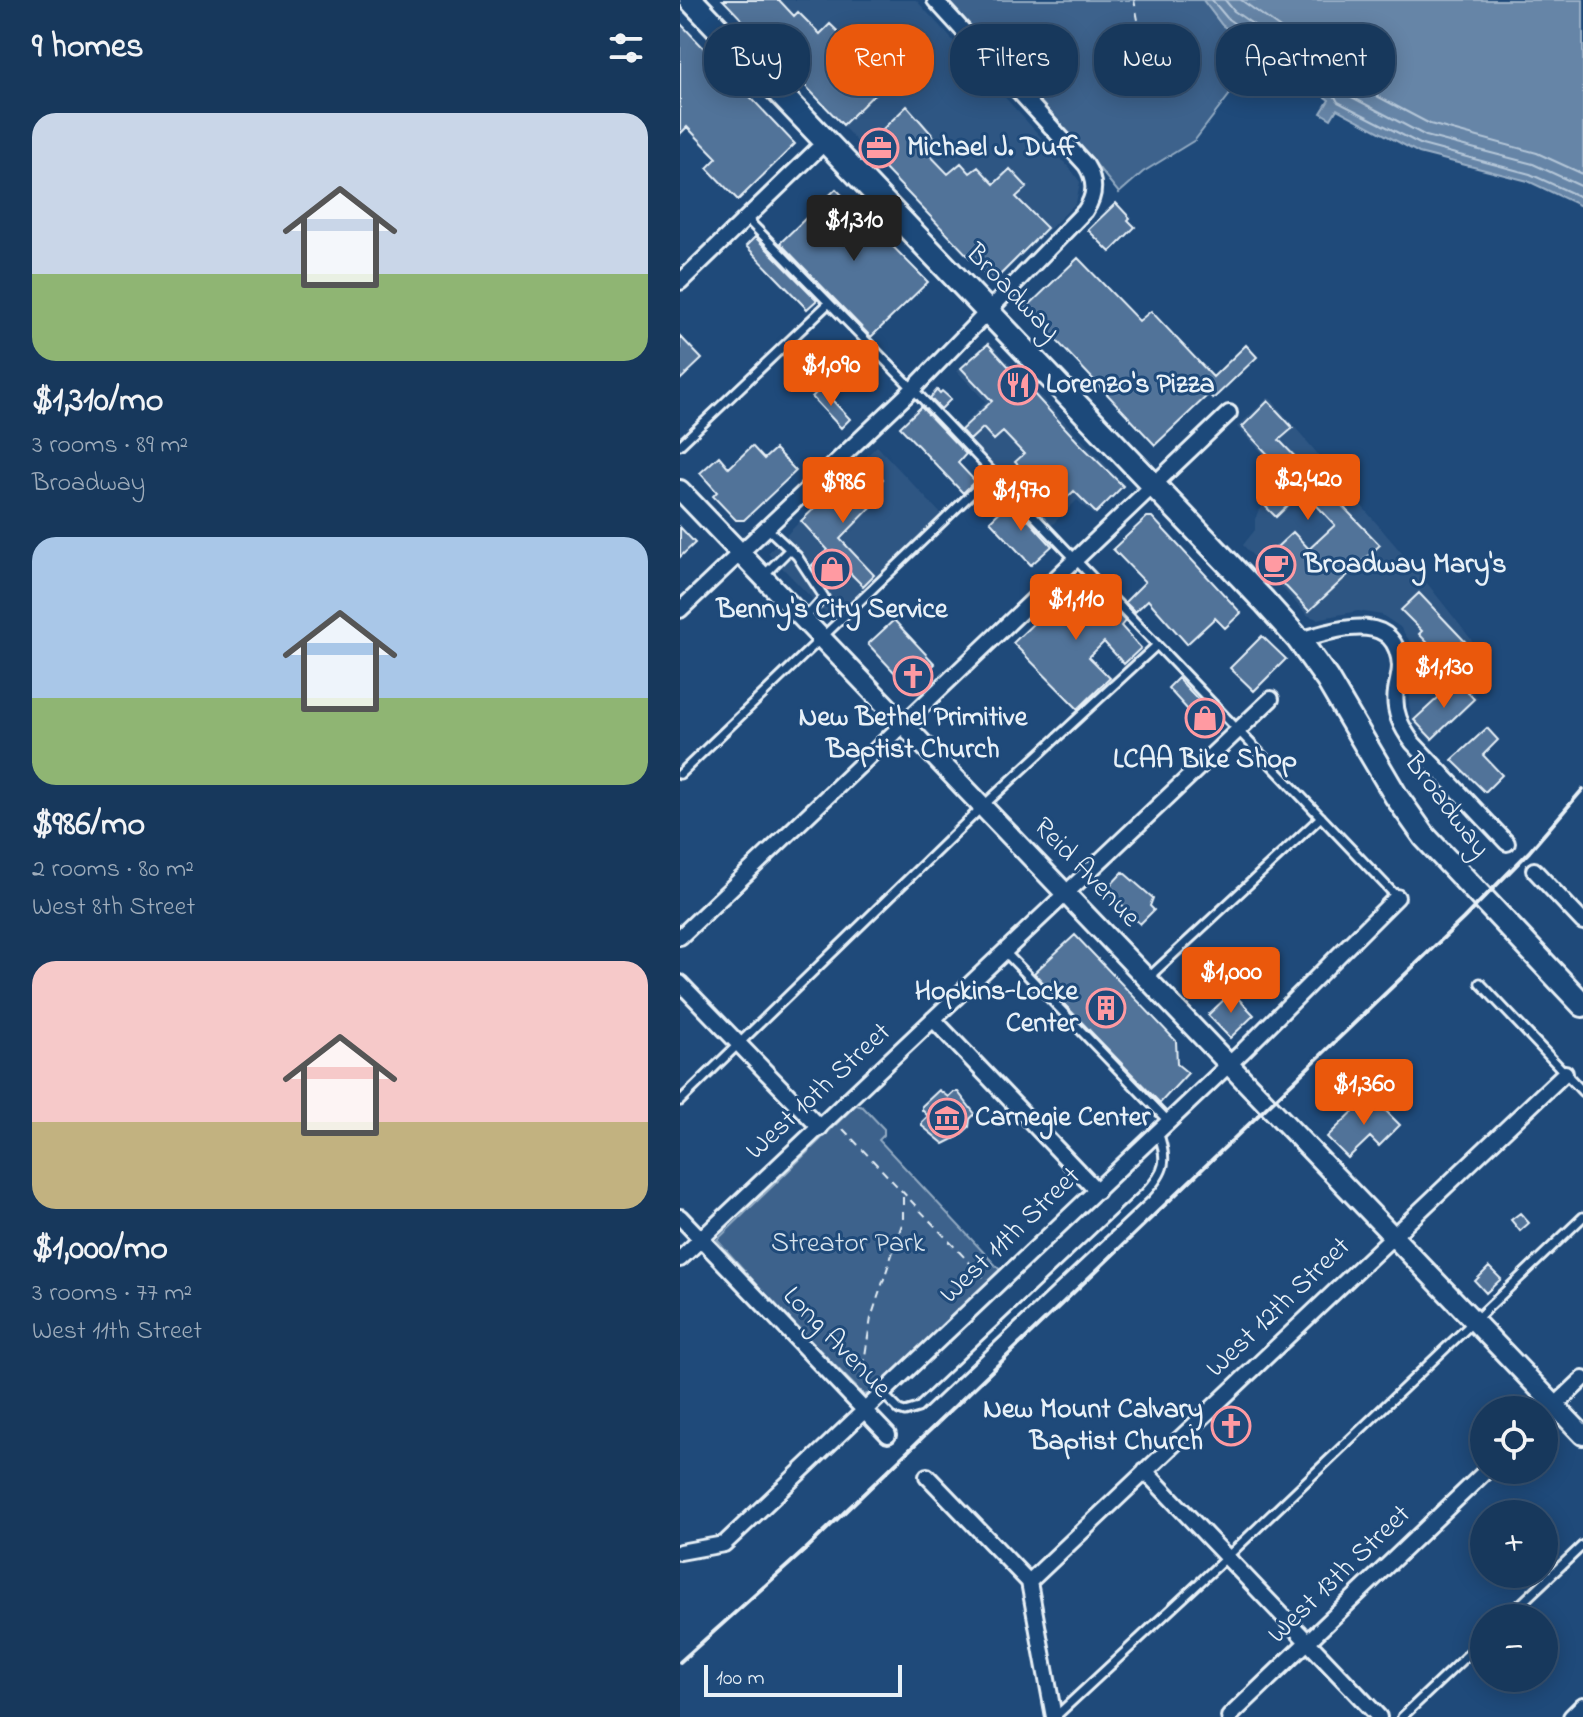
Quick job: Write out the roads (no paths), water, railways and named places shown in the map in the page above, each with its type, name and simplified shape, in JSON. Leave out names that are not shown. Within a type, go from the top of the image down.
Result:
[{"type":"main road","name":"Broadway","points":[[691,0],[1299,640],[1327,679],[1396,796],[1425,837],[1583,1005]]},
{"type":"street","points":[[680,610],[913,389],[1085,211],[1093,196],[1090,170],[1079,156],[935,0]]},
{"type":"street","points":[[680,282],[826,141]]},
{"type":"street","points":[[680,937],[1229,413]]},
{"type":"street","name":"Reid Avenue","points":[[680,490],[1474,1321],[1536,1396]]},
{"type":"street","points":[[1299,640],[1356,625],[1377,630],[1386,637],[1398,655],[1400,670],[1395,702],[1402,729],[1507,843]]},
{"type":"street","name":"West 10th Street","points":[[680,1259],[1271,699]]},
{"type":"street","points":[[1534,870],[1583,922]]},
{"type":"street","name":"West 11th Street","points":[[680,1552],[724,1544],[1230,1064],[1397,897]]},
{"type":"street","points":[[680,983],[820,1128]]},
{"type":"street","points":[[933,1019],[1097,1191]]},
{"type":"street","name":"West 12th Street","points":[[1029,1582],[1565,1073]]},
{"type":"street","name":"Long Avenue","points":[[680,1217],[888,1435]]},
{"type":"street","points":[[1558,1403],[1583,1379]]},
{"type":"street","name":"Reid Avenue","points":[[1558,1417],[1583,1435]]},
{"type":"street","points":[[1145,1471],[1379,1717]]},
{"type":"street","points":[[927,1476],[1029,1582],[1055,1717]]},
{"type":"street","name":"West 13th Street","points":[[1229,1717],[1472,1484]]},
{"type":"street","points":[[1571,1717],[1583,1705]]},
{"type":"lane","points":[[746,218],[1397,897]]},
{"type":"lane","points":[[680,445],[829,303]]},
{"type":"lane","points":[[680,774],[993,473]]},
{"type":"lane","points":[[767,528],[797,556],[824,597],[804,619]]},
{"type":"lane","points":[[762,576],[790,549]]},
{"type":"lane","points":[[680,1101],[982,807],[1157,645]]},
{"type":"lane","points":[[1148,978],[1321,817]]},
{"type":"lane","points":[[883,1394],[899,1410],[905,1412],[918,1408],[1145,1193],[1160,1175],[1165,1160],[1164,1127],[1006,953]]},
{"type":"lane","points":[[1480,983],[1583,1092]]},
{"type":"lane","points":[[1055,1717],[1583,1217]]},
{"type":"lane","points":[[1521,1604],[1583,1545]]},
{"type":"lane","points":[[1402,1717],[1470,1652]]},
{"type":"water","points":[[1203,0],[1583,0],[1583,207],[1528,181],[1419,153],[1337,109],[1331,119],[1321,113],[1329,100],[1323,96],[1395,96],[1395,24],[1221,24]]},
{"type":"railway","points":[[680,1662],[805,1550],[1463,919],[1529,852],[1583,789]]},
{"type":"place","name":"Michael J. Duff","points":[[879,148]]},
{"type":"place","name":"Lorenzo's Pizza","points":[[1018,385]]},
{"type":"place","name":"Broadway Mary's","points":[[1276,565]]},
{"type":"place","name":"Benny's City Service","points":[[832,569]]},
{"type":"place","name":"New Bethel Primitive Baptist Church","points":[[913,676]]},
{"type":"place","name":"LCAA Bike Shop","points":[[1205,718]]},
{"type":"place","name":"Hopkins-Locke Center","points":[[1106,1008]]},
{"type":"place","name":"Carnegie Center","points":[[947,1118]]},
{"type":"place","name":"New Mount Calvary Baptist Church","points":[[1231,1426]]},
{"type":"park label","name":"Streator Park","points":[[848,1244]]}]
